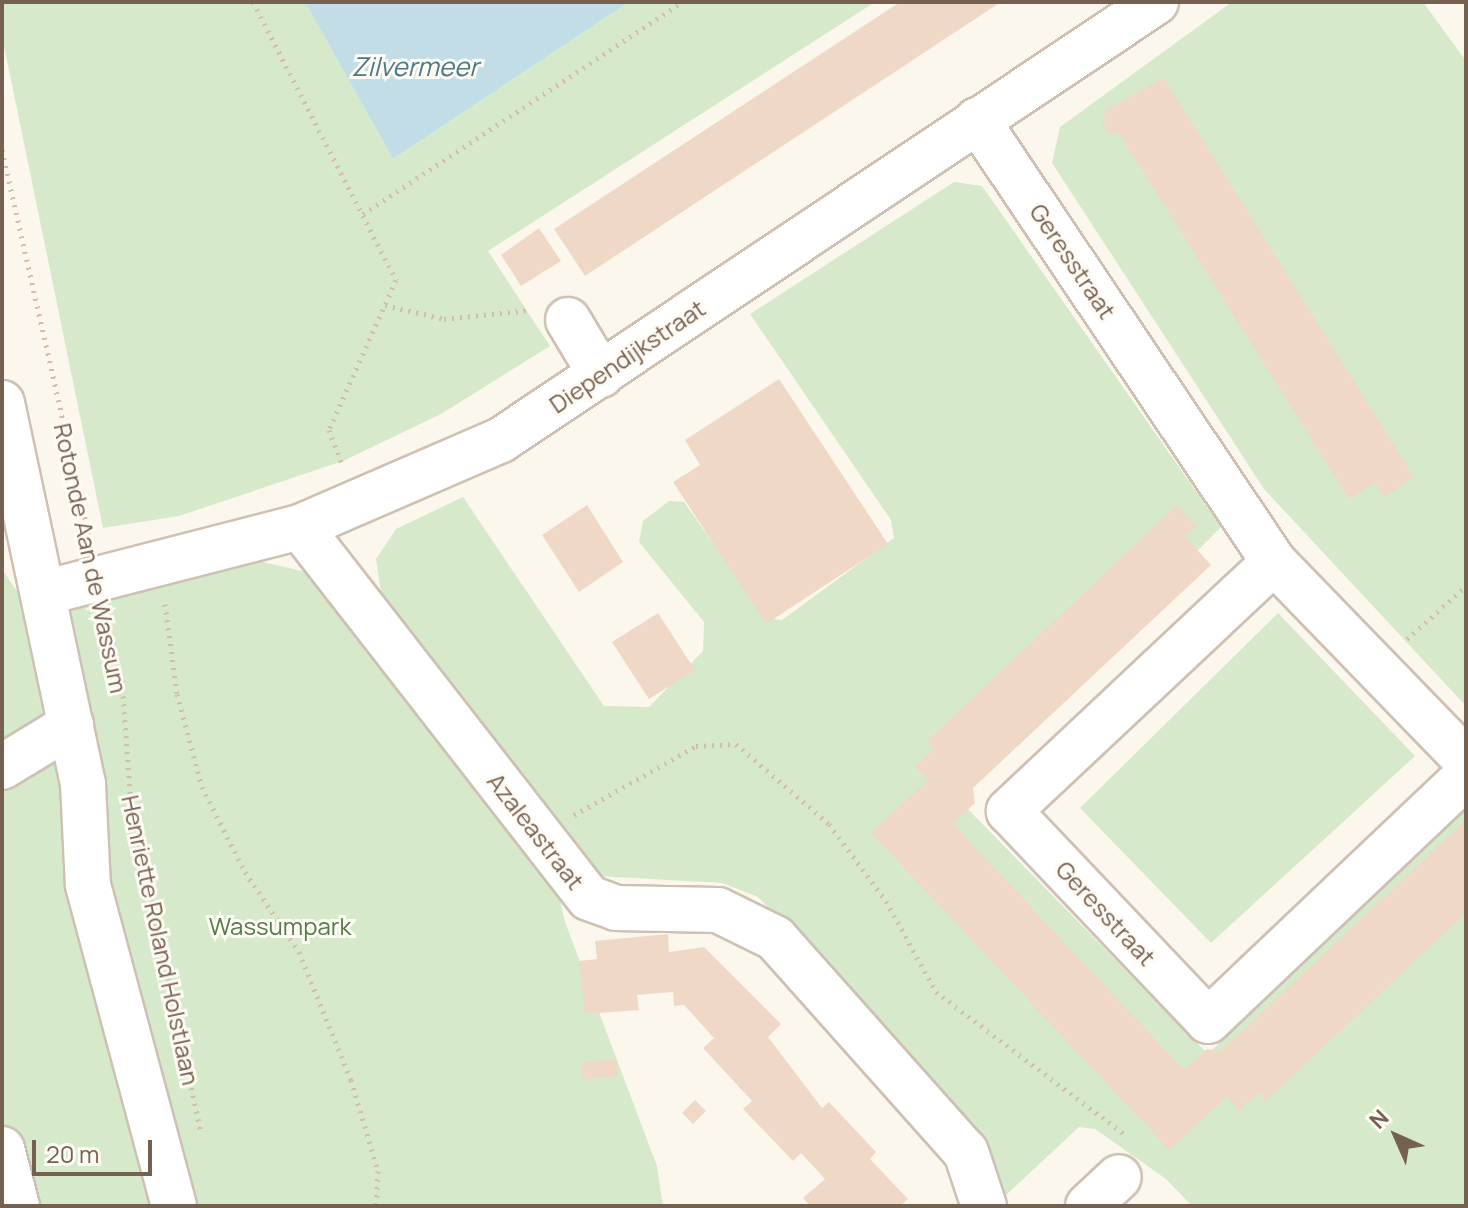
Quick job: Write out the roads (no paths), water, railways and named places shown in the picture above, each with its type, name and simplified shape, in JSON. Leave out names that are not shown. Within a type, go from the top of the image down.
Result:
[{"type":"street","name":"Diependijkstraat","points":[[43,593],[300,527],[501,440],[1156,2]]},
{"type":"street","name":"Geresstraat","points":[[977,120],[1274,562],[1466,760]]},
{"type":"street","points":[[568,320],[601,375]]},
{"type":"street","points":[[2,403],[10,469],[43,593],[71,725],[2,767]]},
{"type":"street","name":"Azaleastraat","points":[[300,527],[589,898],[616,908],[718,910],[775,938],[966,1152],[984,1206]]},
{"type":"street","name":"Geresstraat","points":[[1274,562],[1009,811],[1208,1021],[1466,776]]},
{"type":"street","name":"Henriette Roland Holstlaan","points":[[71,725],[83,784],[88,885],[174,1206]]},
{"type":"street","points":[[2,1149],[17,1206]]},
{"type":"water","name":"Zilvermeer","points":[[305,2],[629,2],[393,159]]},
{"type":"park label","name":"Wassumpark","points":[[280,926]]}]
